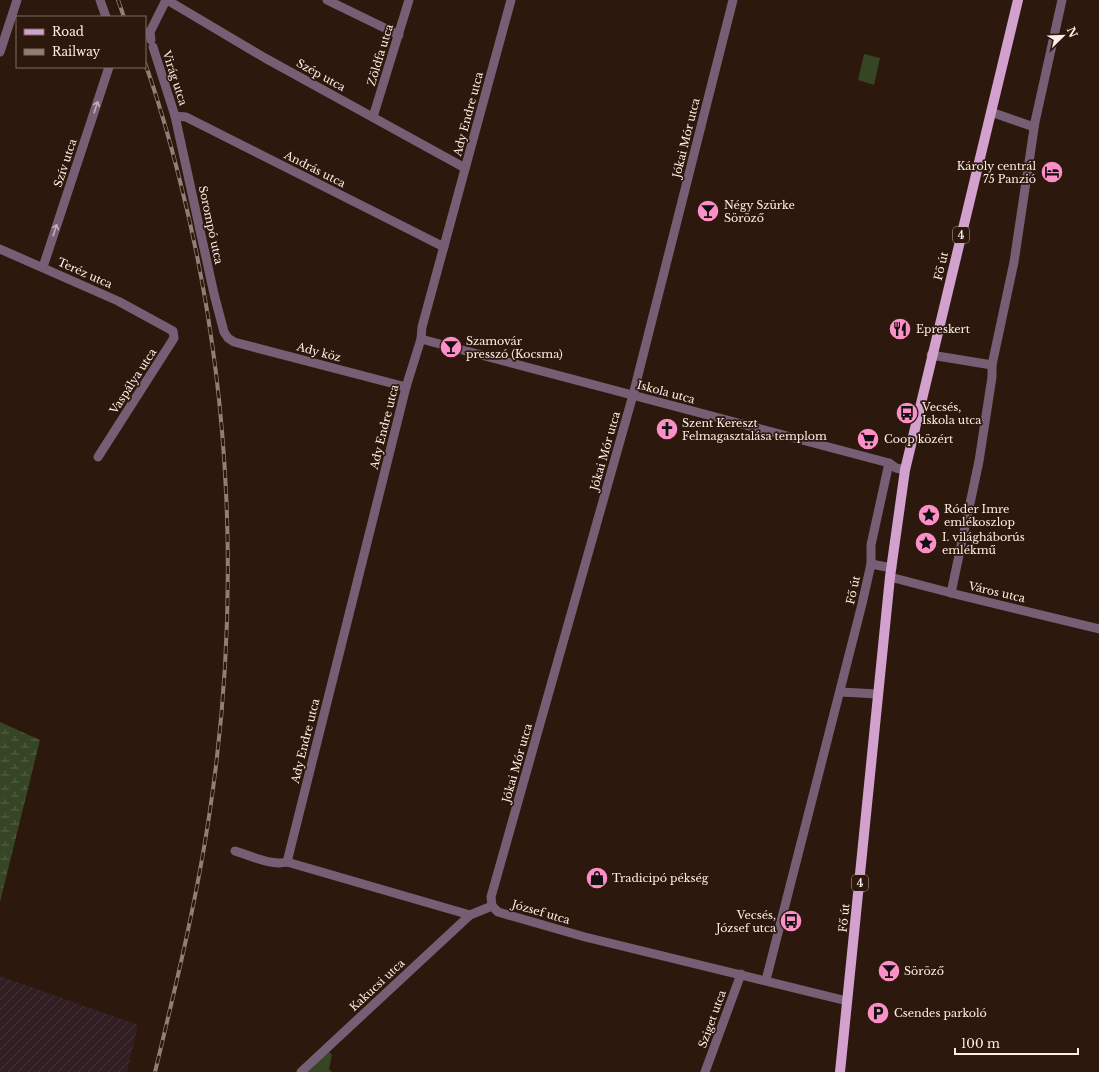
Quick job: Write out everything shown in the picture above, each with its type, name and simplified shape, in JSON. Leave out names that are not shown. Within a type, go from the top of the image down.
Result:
[{"type":"main road","name":"Fő út","points":[[840,1072],[878,694],[904,470],[1018,0]]},
{"type":"street","points":[[0,52],[17,0]]},
{"type":"street","points":[[100,0],[106,16]]},
{"type":"street","name":"Virág utca","points":[[167,0],[150,32],[152,43],[175,116]]},
{"type":"street","name":"Szép utca","points":[[167,0],[265,58],[465,168]]},
{"type":"street","points":[[327,0],[399,35]]},
{"type":"street","name":"Zöldfa utca","points":[[373,118],[409,0]]},
{"type":"street","name":"Ady Endre utca","points":[[287,862],[406,387],[421,339],[422,327],[511,0]]},
{"type":"street","name":"Jókai Mór utca","points":[[492,906],[491,898],[633,395],[733,0]]},
{"type":"street","points":[[951,593],[979,461],[992,377],[992,365],[1014,262],[1034,127],[1062,0]]},
{"type":"street","name":"Szív utca","points":[[43,267],[109,68]]},
{"type":"street","points":[[991,112],[1034,127]]},
{"type":"street","name":"András utca","points":[[175,116],[186,117],[444,247]]},
{"type":"street","name":"Sorompó utca","points":[[175,116],[214,294],[224,332],[228,338]]},
{"type":"street","name":"Teréz utca","points":[[0,249],[118,301],[159,323]]},
{"type":"street","name":"Vaspálya utca","points":[[98,457],[174,338],[173,331],[159,323]]},
{"type":"street","name":"Ady köz","points":[[228,338],[234,342],[406,387]]},
{"type":"street","name":"Iskola utca","points":[[421,339],[889,463],[896,468],[904,470]]},
{"type":"street","points":[[931,356],[992,365]]},
{"type":"street","name":"Fő út","points":[[766,980],[862,604],[871,564],[871,545],[889,463]]},
{"type":"street","name":"Fő út","points":[[871,564],[891,572]]},
{"type":"street","name":"Város utca","points":[[891,572],[951,593],[1099,629]]},
{"type":"street","points":[[840,692],[878,694]]},
{"type":"street","points":[[235,851],[281,864],[287,862],[470,915],[492,906]]},
{"type":"street","name":"József utca","points":[[492,906],[498,912],[585,937],[847,1001]]},
{"type":"street","name":"Kakucsi utca","points":[[300,1072],[470,915]]},
{"type":"street","name":"Sziget utca","points":[[705,1072],[741,974]]},
{"type":"shaded area","points":[[0,976],[138,1025],[127,1072],[0,1072]]},
{"type":"green space","points":[[864,54],[880,58],[874,85],[858,80]]},
{"type":"green space","points":[[0,722],[40,740],[0,902]]},
{"type":"green space","points":[[326,1049],[332,1055],[329,1069],[332,1072],[301,1072]]},
{"type":"railway","points":[[118,0],[124,16]]},
{"type":"railway","points":[[146,66],[164,122],[180,181],[197,258],[211,336],[221,415],[226,494],[228,573],[226,653],[220,732],[210,810],[192,909],[155,1072]]},
{"type":"place","name":"Károly centrál 75 Panzió","points":[[1052,172]]},
{"type":"place","name":"Négy Szürke Söröző","points":[[708,211]]},
{"type":"place","name":"Epreskert","points":[[900,329]]},
{"type":"place","name":"Szamovár presszó (Kocsma)","points":[[451,347]]},
{"type":"place","name":"Vecsés, Iskola utca","points":[[907,413]]},
{"type":"place","name":"Szent Kereszt Felmagasztalása templom","points":[[667,429]]},
{"type":"place","name":"Coop közért","points":[[868,439]]},
{"type":"place","name":"Róder Imre emlékoszlop","points":[[929,515]]},
{"type":"place","name":"I. világháborús emlékmű","points":[[926,543]]},
{"type":"place","name":"Tradicipó pékség","points":[[597,878]]},
{"type":"place","name":"Vecsés, József utca","points":[[791,921]]},
{"type":"place","name":"Söröző","points":[[889,971]]},
{"type":"place","name":"Csendes parkoló","points":[[878,1013]]}]
